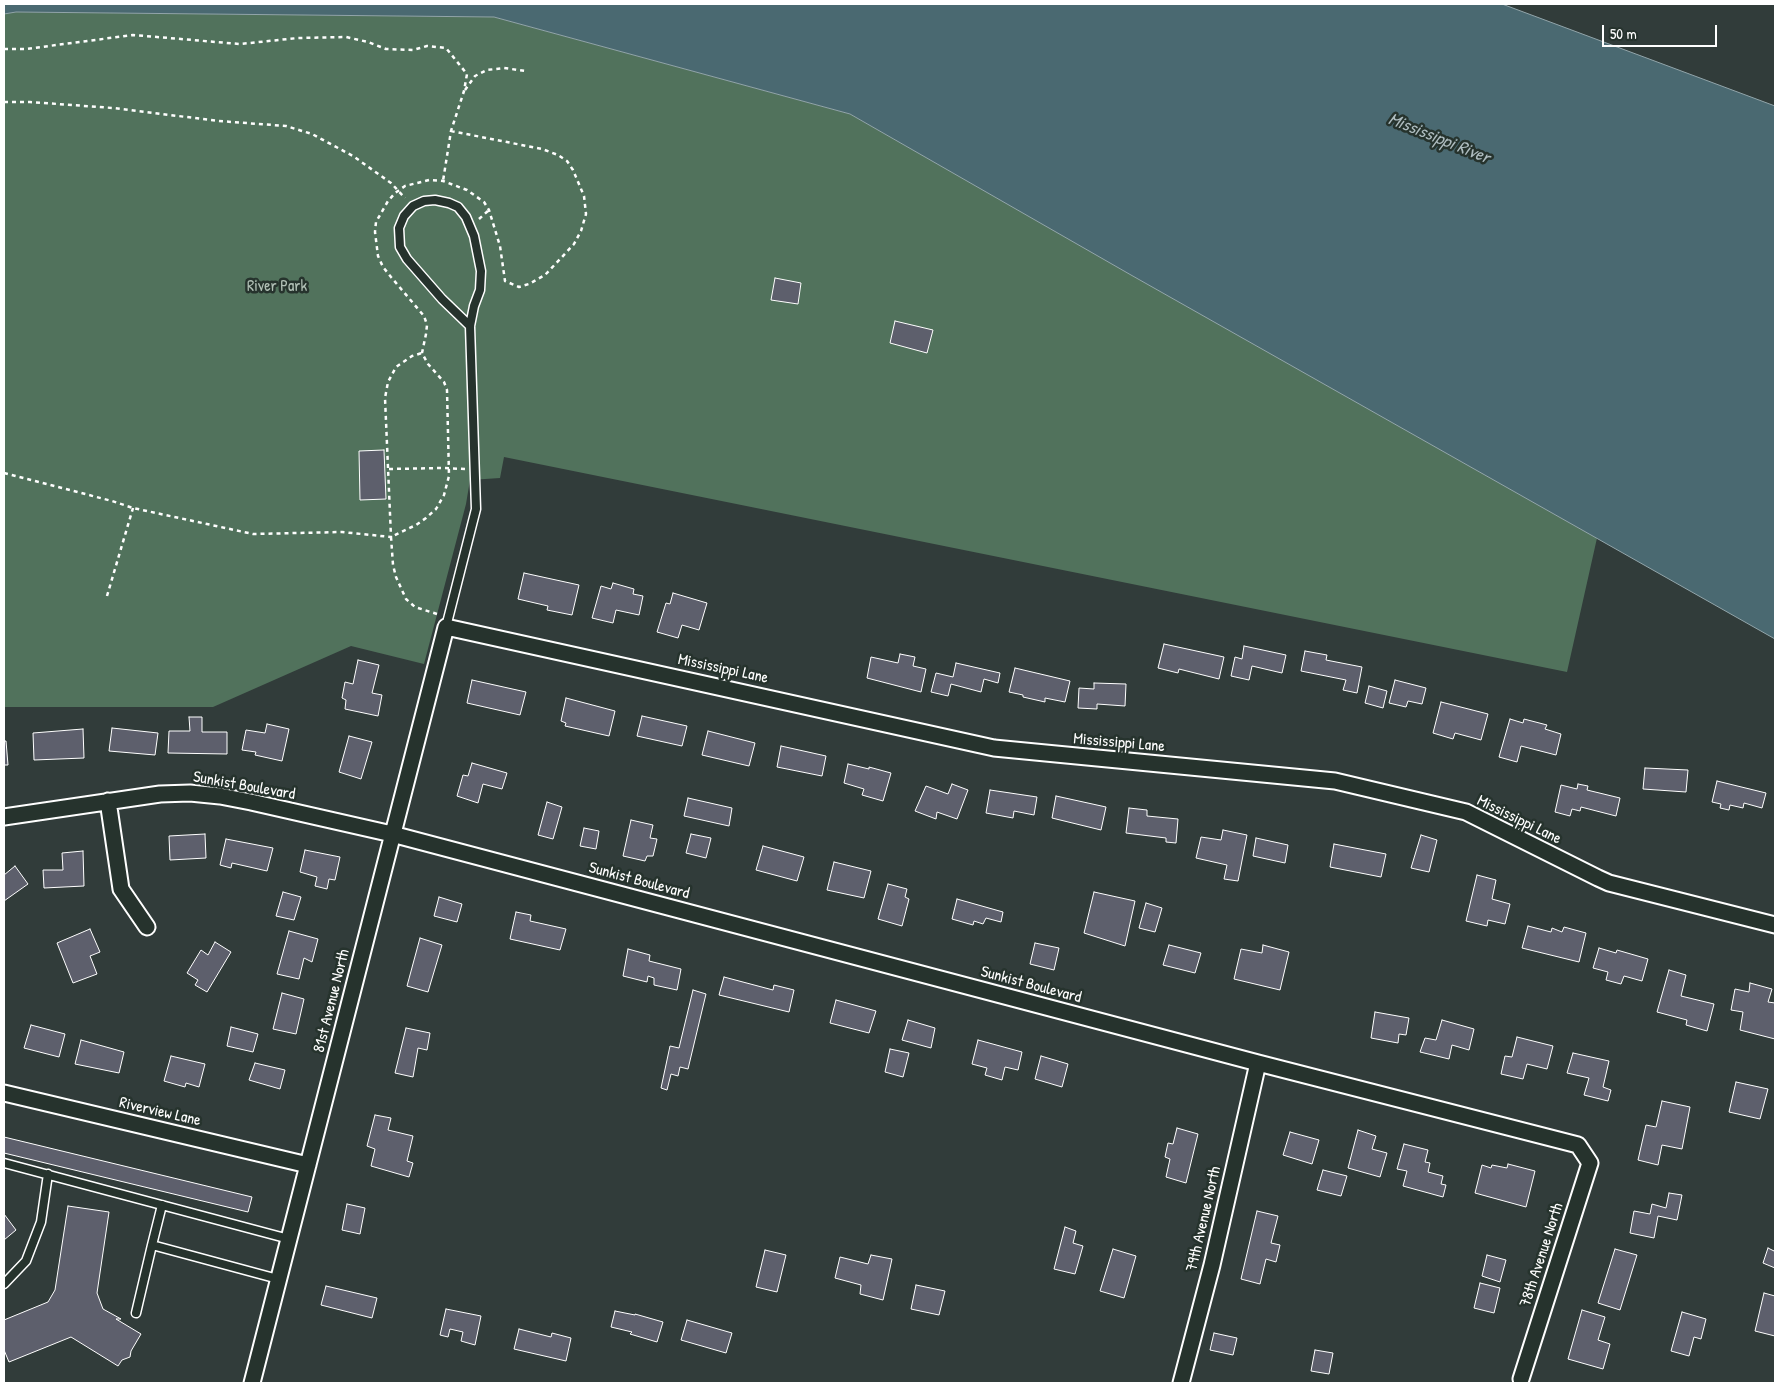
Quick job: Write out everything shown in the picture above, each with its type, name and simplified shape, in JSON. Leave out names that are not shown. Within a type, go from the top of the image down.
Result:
[{"type":"street","name":"81st Avenue North","points":[[252,1383],[446,627]]},
{"type":"street","name":"Mississippi Lane","points":[[446,627],[994,748],[1335,780],[1466,812],[1598,878],[1610,882],[1775,925]]},
{"type":"street","name":"Sunkist Boulevard","points":[[4,817],[160,794],[190,793],[220,796],[392,834],[1258,1063],[1578,1145]]},
{"type":"street","points":[[108,801],[121,889],[147,927]]},
{"type":"street","name":"79th Avenue North","points":[[1181,1383],[1212,1265],[1258,1063]]},
{"type":"street","name":"Riverview Lane","points":[[4,1093],[308,1165]]},
{"type":"street","name":"78th Avenue North","points":[[1521,1379],[1590,1163],[1578,1145]]},
{"type":"lane","points":[[446,627],[476,508],[470,326],[480,290],[481,271],[474,236],[466,217],[458,207],[443,201],[424,201],[413,206],[404,216],[399,228],[400,247],[407,259],[442,299],[470,326]]},
{"type":"lane","points":[[4,1163],[289,1239]]},
{"type":"lane","points":[[4,1284],[26,1261],[41,1222],[48,1174]]},
{"type":"lane","points":[[136,1313],[162,1205]]},
{"type":"lane","points":[[152,1245],[278,1279]]},
{"type":"path","points":[[4,49],[26,49],[133,35],[240,44],[298,38],[346,36],[386,49],[413,50],[428,46],[446,48],[467,74],[464,91],[451,131],[443,181]]},
{"type":"path","points":[[464,91],[475,76],[487,70],[504,68],[526,72]]},
{"type":"path","points":[[4,102],[113,108],[219,121],[286,126],[312,134],[328,142],[375,171],[399,190],[413,206]]},
{"type":"path","points":[[4,473],[133,508],[254,534],[342,532],[391,538],[416,526],[436,509],[444,496],[448,482],[447,390],[444,382],[424,358],[422,352],[426,334],[424,316],[383,266],[378,256],[376,222],[388,201],[404,186],[429,180],[443,181],[466,190],[484,202],[495,226],[505,281],[519,287],[530,284],[544,275],[574,244],[581,231],[586,214],[586,204],[580,183],[566,161],[558,155],[451,131]]},
{"type":"path","points":[[422,352],[412,356],[396,367],[388,382],[385,398],[393,564],[396,577],[406,599],[415,607],[438,615],[446,627]]},
{"type":"path","points":[[389,469],[475,469]]},
{"type":"path","points":[[107,596],[133,508]]},
{"type":"green space","name":"River Park","points":[[16,12],[494,17],[850,114],[1597,538],[1567,672],[504,457],[500,478],[470,480],[466,504],[424,664],[351,646],[213,707],[4,707],[4,14]]},
{"type":"water","name":"Mississippi River","points":[[4,4],[1502,4],[1775,106],[1775,639],[850,114],[494,17],[16,12],[4,14]]},
{"type":"building","points":[[775,278],[801,283],[798,304],[771,300]]},
{"type":"building","points":[[895,321],[933,330],[927,353],[890,343]]},
{"type":"building","points":[[384,450],[386,499],[360,500],[359,451]]},
{"type":"building","points":[[524,573],[579,585],[572,615],[547,610],[548,606],[518,599]]},
{"type":"building","points":[[613,583],[634,589],[633,594],[643,596],[639,615],[616,610],[613,623],[592,618],[601,586],[611,589]]},
{"type":"building","points":[[673,593],[707,603],[699,630],[682,625],[678,638],[657,632],[666,603],[670,604]]},
{"type":"building","points":[[1164,644],[1224,657],[1219,679],[1179,669],[1178,673],[1158,668]]},
{"type":"building","points":[[1244,646],[1286,655],[1282,673],[1252,666],[1249,680],[1231,676],[1235,657],[1242,659]]},
{"type":"building","points":[[1305,651],[1327,655],[1326,660],[1362,667],[1357,693],[1343,690],[1346,680],[1301,671]]},
{"type":"building","points":[[900,654],[915,657],[913,666],[926,669],[921,692],[867,678],[871,657],[898,663]]},
{"type":"building","points":[[358,660],[379,665],[372,693],[382,695],[378,716],[345,709],[346,700],[342,698],[345,682],[353,684]]},
{"type":"building","points":[[956,663],[1000,673],[998,683],[984,679],[981,692],[951,684],[948,696],[931,692],[936,673],[953,677]]},
{"type":"building","points":[[1015,668],[1070,681],[1065,702],[1045,698],[1045,702],[1009,692]]},
{"type":"building","points":[[472,680],[526,692],[520,715],[467,703]]},
{"type":"building","points":[[1395,680],[1426,688],[1422,704],[1408,701],[1406,707],[1389,703]]},
{"type":"building","points":[[1094,683],[1126,684],[1125,706],[1097,704],[1097,709],[1078,708],[1079,688],[1094,689]]},
{"type":"building","points":[[1369,686],[1387,691],[1383,708],[1365,703]]},
{"type":"building","points":[[566,698],[615,711],[609,736],[565,726],[566,723],[561,721]]},
{"type":"building","points":[[1441,702],[1488,714],[1481,740],[1455,733],[1453,739],[1433,733]]},
{"type":"building","points":[[642,716],[687,726],[682,746],[637,736]]},
{"type":"building","points":[[189,717],[202,717],[202,732],[227,732],[227,754],[168,753],[169,731],[190,731]]},
{"type":"building","points":[[1510,719],[1523,723],[1524,719],[1547,725],[1545,729],[1561,734],[1556,755],[1521,746],[1517,762],[1499,757]]},
{"type":"building","points":[[267,724],[289,729],[282,761],[255,755],[256,752],[242,750],[246,730],[265,733]]},
{"type":"building","points":[[112,728],[158,733],[155,755],[109,751]]},
{"type":"building","points":[[83,729],[84,758],[34,760],[33,733]]},
{"type":"building","points":[[708,731],[755,743],[749,766],[702,755]]},
{"type":"building","points":[[349,736],[372,742],[361,779],[339,772]]},
{"type":"building","points":[[4,741],[6,741],[8,765],[4,765]]},
{"type":"building","points":[[781,746],[826,756],[822,776],[777,767]]},
{"type":"building","points":[[472,763],[507,773],[502,789],[483,784],[478,803],[457,796],[463,775],[468,776]]},
{"type":"building","points":[[848,764],[891,773],[883,801],[862,795],[864,789],[844,783]]},
{"type":"building","points":[[1645,768],[1688,770],[1686,792],[1643,789]]},
{"type":"building","points":[[1717,781],[1766,793],[1762,808],[1744,803],[1743,808],[1730,805],[1729,810],[1720,808],[1721,804],[1712,802]]},
{"type":"building","points":[[952,784],[968,790],[957,819],[937,812],[936,819],[915,811],[926,786],[948,794]]},
{"type":"building","points":[[1578,784],[1588,786],[1587,790],[1620,798],[1616,816],[1581,807],[1580,811],[1572,809],[1570,816],[1555,812],[1561,785],[1577,789]]},
{"type":"building","points":[[990,790],[1037,797],[1034,815],[1014,811],[1013,818],[986,813]]},
{"type":"building","points":[[1056,796],[1106,807],[1101,830],[1052,818]]},
{"type":"building","points":[[688,798],[732,808],[729,826],[684,816]]},
{"type":"building","points":[[547,802],[562,807],[553,839],[538,835]]},
{"type":"building","points":[[1129,808],[1147,810],[1147,816],[1178,819],[1176,843],[1166,842],[1166,838],[1126,833]]},
{"type":"building","points":[[631,820],[653,825],[650,838],[657,839],[653,856],[647,856],[645,861],[623,856]]},
{"type":"building","points":[[584,828],[599,831],[596,849],[580,846]]},
{"type":"building","points":[[1223,830],[1247,835],[1238,881],[1224,879],[1227,865],[1196,858],[1201,837],[1221,840]]},
{"type":"building","points":[[205,834],[206,858],[170,860],[169,836]]},
{"type":"building","points":[[691,834],[711,838],[706,858],[686,853]]},
{"type":"building","points":[[1421,835],[1437,840],[1429,872],[1411,868]]},
{"type":"building","points":[[1256,838],[1288,845],[1285,863],[1253,856]]},
{"type":"building","points":[[226,839],[273,848],[267,871],[232,863],[231,868],[220,865]]},
{"type":"building","points":[[1334,844],[1386,854],[1381,877],[1330,867]]},
{"type":"building","points":[[763,846],[804,857],[797,881],[756,870]]},
{"type":"building","points":[[305,850],[340,857],[335,880],[329,879],[327,889],[315,886],[317,877],[300,872]]},
{"type":"building","points":[[83,851],[84,886],[44,888],[43,870],[63,870],[62,853]]},
{"type":"building","points":[[834,862],[871,871],[864,898],[827,890]]},
{"type":"building","points":[[15,866],[28,884],[4,901],[4,875]]},
{"type":"building","points":[[1477,875],[1496,880],[1492,899],[1510,904],[1505,924],[1488,920],[1487,926],[1466,921]]},
{"type":"building","points":[[888,884],[907,889],[905,897],[909,899],[902,926],[878,919]]},
{"type":"building","points":[[283,892],[301,897],[294,920],[276,916]]},
{"type":"building","points":[[1094,892],[1135,901],[1125,946],[1084,933]]},
{"type":"building","points":[[439,897],[462,904],[457,922],[434,916]]},
{"type":"building","points":[[957,899],[1003,912],[1001,922],[986,918],[983,924],[974,921],[973,925],[952,919]]},
{"type":"building","points":[[1146,903],[1162,908],[1155,932],[1139,928]]},
{"type":"building","points":[[516,912],[531,915],[530,921],[566,929],[560,950],[510,939]]},
{"type":"building","points":[[1528,926],[1551,932],[1552,928],[1562,932],[1564,927],[1586,933],[1579,962],[1522,948]]},
{"type":"building","points":[[90,929],[100,952],[90,956],[97,974],[73,983],[57,943]]},
{"type":"building","points":[[289,931],[318,939],[312,962],[304,958],[299,979],[277,974]]},
{"type":"building","points":[[420,938],[442,945],[428,992],[407,986]]},
{"type":"building","points":[[215,942],[231,952],[207,992],[195,985],[198,980],[187,973],[201,950],[208,955]]},
{"type":"building","points":[[1035,943],[1059,948],[1054,970],[1030,964]]},
{"type":"building","points":[[1169,945],[1201,953],[1195,973],[1163,965]]},
{"type":"building","points":[[1263,945],[1289,952],[1280,990],[1234,979],[1241,949],[1262,953]]},
{"type":"building","points":[[1599,948],[1616,953],[1617,950],[1648,959],[1642,981],[1624,976],[1621,984],[1606,980],[1608,972],[1593,968]]},
{"type":"building","points":[[628,949],[650,955],[649,961],[681,969],[677,990],[654,985],[654,978],[648,976],[647,982],[623,976]]},
{"type":"building","points":[[1669,970],[1686,975],[1681,996],[1714,1004],[1707,1031],[1686,1025],[1687,1020],[1657,1012]]},
{"type":"building","points":[[724,977],[773,990],[774,985],[794,990],[789,1012],[719,995]]},
{"type":"building","points":[[1750,983],[1772,989],[1768,1002],[1775,1003],[1775,1039],[1740,1030],[1743,1012],[1731,1010],[1735,989],[1749,992]]},
{"type":"building","points":[[693,990],[706,994],[688,1069],[680,1067],[678,1076],[671,1074],[667,1090],[661,1088],[670,1046],[679,1048]]},
{"type":"building","points":[[282,993],[304,999],[296,1034],[273,1029]]},
{"type":"building","points":[[836,1000],[876,1011],[869,1033],[830,1023]]},
{"type":"building","points":[[1375,1012],[1409,1018],[1406,1035],[1399,1034],[1398,1043],[1371,1038]]},
{"type":"building","points":[[908,1020],[935,1028],[931,1048],[902,1040]]},
{"type":"building","points":[[1442,1020],[1474,1029],[1469,1050],[1452,1045],[1449,1059],[1420,1052],[1425,1038],[1436,1040]]},
{"type":"building","points":[[31,1025],[65,1034],[59,1057],[24,1048]]},
{"type":"building","points":[[231,1027],[258,1034],[253,1052],[227,1046]]},
{"type":"building","points":[[406,1028],[430,1033],[427,1050],[418,1048],[413,1077],[395,1073]]},
{"type":"building","points":[[1517,1037],[1553,1046],[1547,1069],[1527,1064],[1523,1079],[1501,1074],[1505,1056],[1512,1057]]},
{"type":"building","points":[[81,1040],[124,1052],[119,1073],[75,1064]]},
{"type":"building","points":[[978,1040],[1022,1052],[1018,1070],[1005,1067],[1002,1080],[985,1075],[987,1068],[972,1064]]},
{"type":"building","points":[[890,1049],[909,1053],[903,1077],[885,1072]]},
{"type":"building","points":[[1573,1053],[1609,1061],[1603,1087],[1611,1090],[1608,1101],[1584,1095],[1589,1078],[1567,1073]]},
{"type":"building","points":[[171,1056],[205,1064],[199,1087],[186,1083],[185,1087],[164,1081]]},
{"type":"building","points":[[1041,1056],[1068,1064],[1062,1087],[1035,1079]]},
{"type":"building","points":[[255,1063],[285,1070],[280,1089],[249,1080]]},
{"type":"building","points":[[1736,1082],[1768,1089],[1760,1119],[1729,1112]]},
{"type":"building","points":[[1662,1101],[1690,1107],[1682,1149],[1662,1145],[1658,1165],[1638,1160],[1646,1125],[1656,1127]]},
{"type":"building","points":[[375,1115],[391,1118],[388,1130],[413,1136],[407,1161],[413,1163],[409,1177],[371,1166],[375,1149],[367,1146]]},
{"type":"building","points":[[1177,1128],[1198,1134],[1186,1183],[1166,1177],[1170,1159],[1165,1157],[1168,1143],[1173,1144]]},
{"type":"building","points":[[1358,1130],[1376,1136],[1372,1149],[1387,1153],[1380,1177],[1348,1168]]},
{"type":"building","points":[[1290,1132],[1319,1140],[1312,1164],[1283,1155]]},
{"type":"building","points":[[4,1137],[252,1197],[248,1212],[4,1153]]},
{"type":"building","points":[[1404,1144],[1428,1150],[1425,1162],[1430,1163],[1428,1172],[1443,1176],[1441,1184],[1446,1185],[1443,1197],[1403,1186],[1407,1171],[1397,1169]]},
{"type":"building","points":[[1508,1164],[1535,1171],[1526,1207],[1475,1193],[1482,1165],[1491,1168],[1492,1165],[1507,1168]]},
{"type":"building","points":[[1323,1170],[1347,1176],[1341,1196],[1317,1190]]},
{"type":"building","points":[[1669,1193],[1682,1195],[1677,1220],[1658,1216],[1654,1238],[1630,1233],[1634,1211],[1650,1214],[1652,1204],[1666,1208]]},
{"type":"building","points":[[347,1204],[365,1208],[360,1234],[342,1230]]},
{"type":"building","points":[[68,1206],[109,1212],[97,1293],[103,1309],[121,1319],[116,1319],[141,1334],[131,1351],[130,1357],[122,1360],[118,1366],[71,1337],[9,1362],[4,1350],[4,1320],[48,1302],[55,1290]]},
{"type":"building","points":[[1257,1211],[1278,1216],[1271,1243],[1280,1245],[1276,1262],[1266,1259],[1260,1284],[1241,1279]]},
{"type":"building","points":[[4,1214],[16,1230],[4,1240]]},
{"type":"building","points":[[1065,1227],[1076,1231],[1073,1243],[1083,1246],[1075,1274],[1054,1269]]},
{"type":"building","points":[[1768,1248],[1774,1251],[1775,1248],[1775,1268],[1763,1263]]},
{"type":"building","points":[[1113,1249],[1136,1256],[1124,1298],[1100,1291]]},
{"type":"building","points":[[1615,1249],[1637,1255],[1620,1310],[1598,1303]]},
{"type":"building","points":[[765,1250],[786,1255],[777,1292],[756,1287]]},
{"type":"building","points":[[871,1255],[892,1259],[883,1300],[860,1294],[861,1285],[835,1278],[840,1257],[868,1264]]},
{"type":"building","points":[[1487,1255],[1506,1260],[1500,1282],[1482,1276]]},
{"type":"building","points":[[1480,1283],[1500,1288],[1494,1313],[1474,1308]]},
{"type":"building","points":[[916,1285],[945,1291],[939,1315],[911,1309]]},
{"type":"building","points":[[326,1286],[377,1298],[372,1318],[321,1305]]},
{"type":"building","points":[[1764,1293],[1775,1296],[1775,1336],[1755,1331]]},
{"type":"building","points":[[446,1309],[481,1316],[475,1345],[461,1341],[463,1332],[450,1329],[448,1337],[440,1335]]},
{"type":"building","points":[[1582,1310],[1605,1317],[1598,1340],[1610,1344],[1603,1369],[1568,1359]]},
{"type":"building","points":[[615,1311],[635,1314],[663,1322],[657,1342],[630,1334],[632,1332],[611,1327]]},
{"type":"building","points":[[1682,1312],[1706,1319],[1701,1339],[1694,1337],[1689,1356],[1671,1351]]},
{"type":"building","points":[[687,1320],[732,1333],[726,1353],[681,1340]]},
{"type":"building","points":[[519,1329],[551,1337],[552,1333],[571,1338],[566,1361],[514,1349]]},
{"type":"building","points":[[1214,1333],[1237,1338],[1233,1355],[1210,1350]]},
{"type":"building","points":[[1315,1350],[1333,1353],[1329,1374],[1311,1371]]}]
